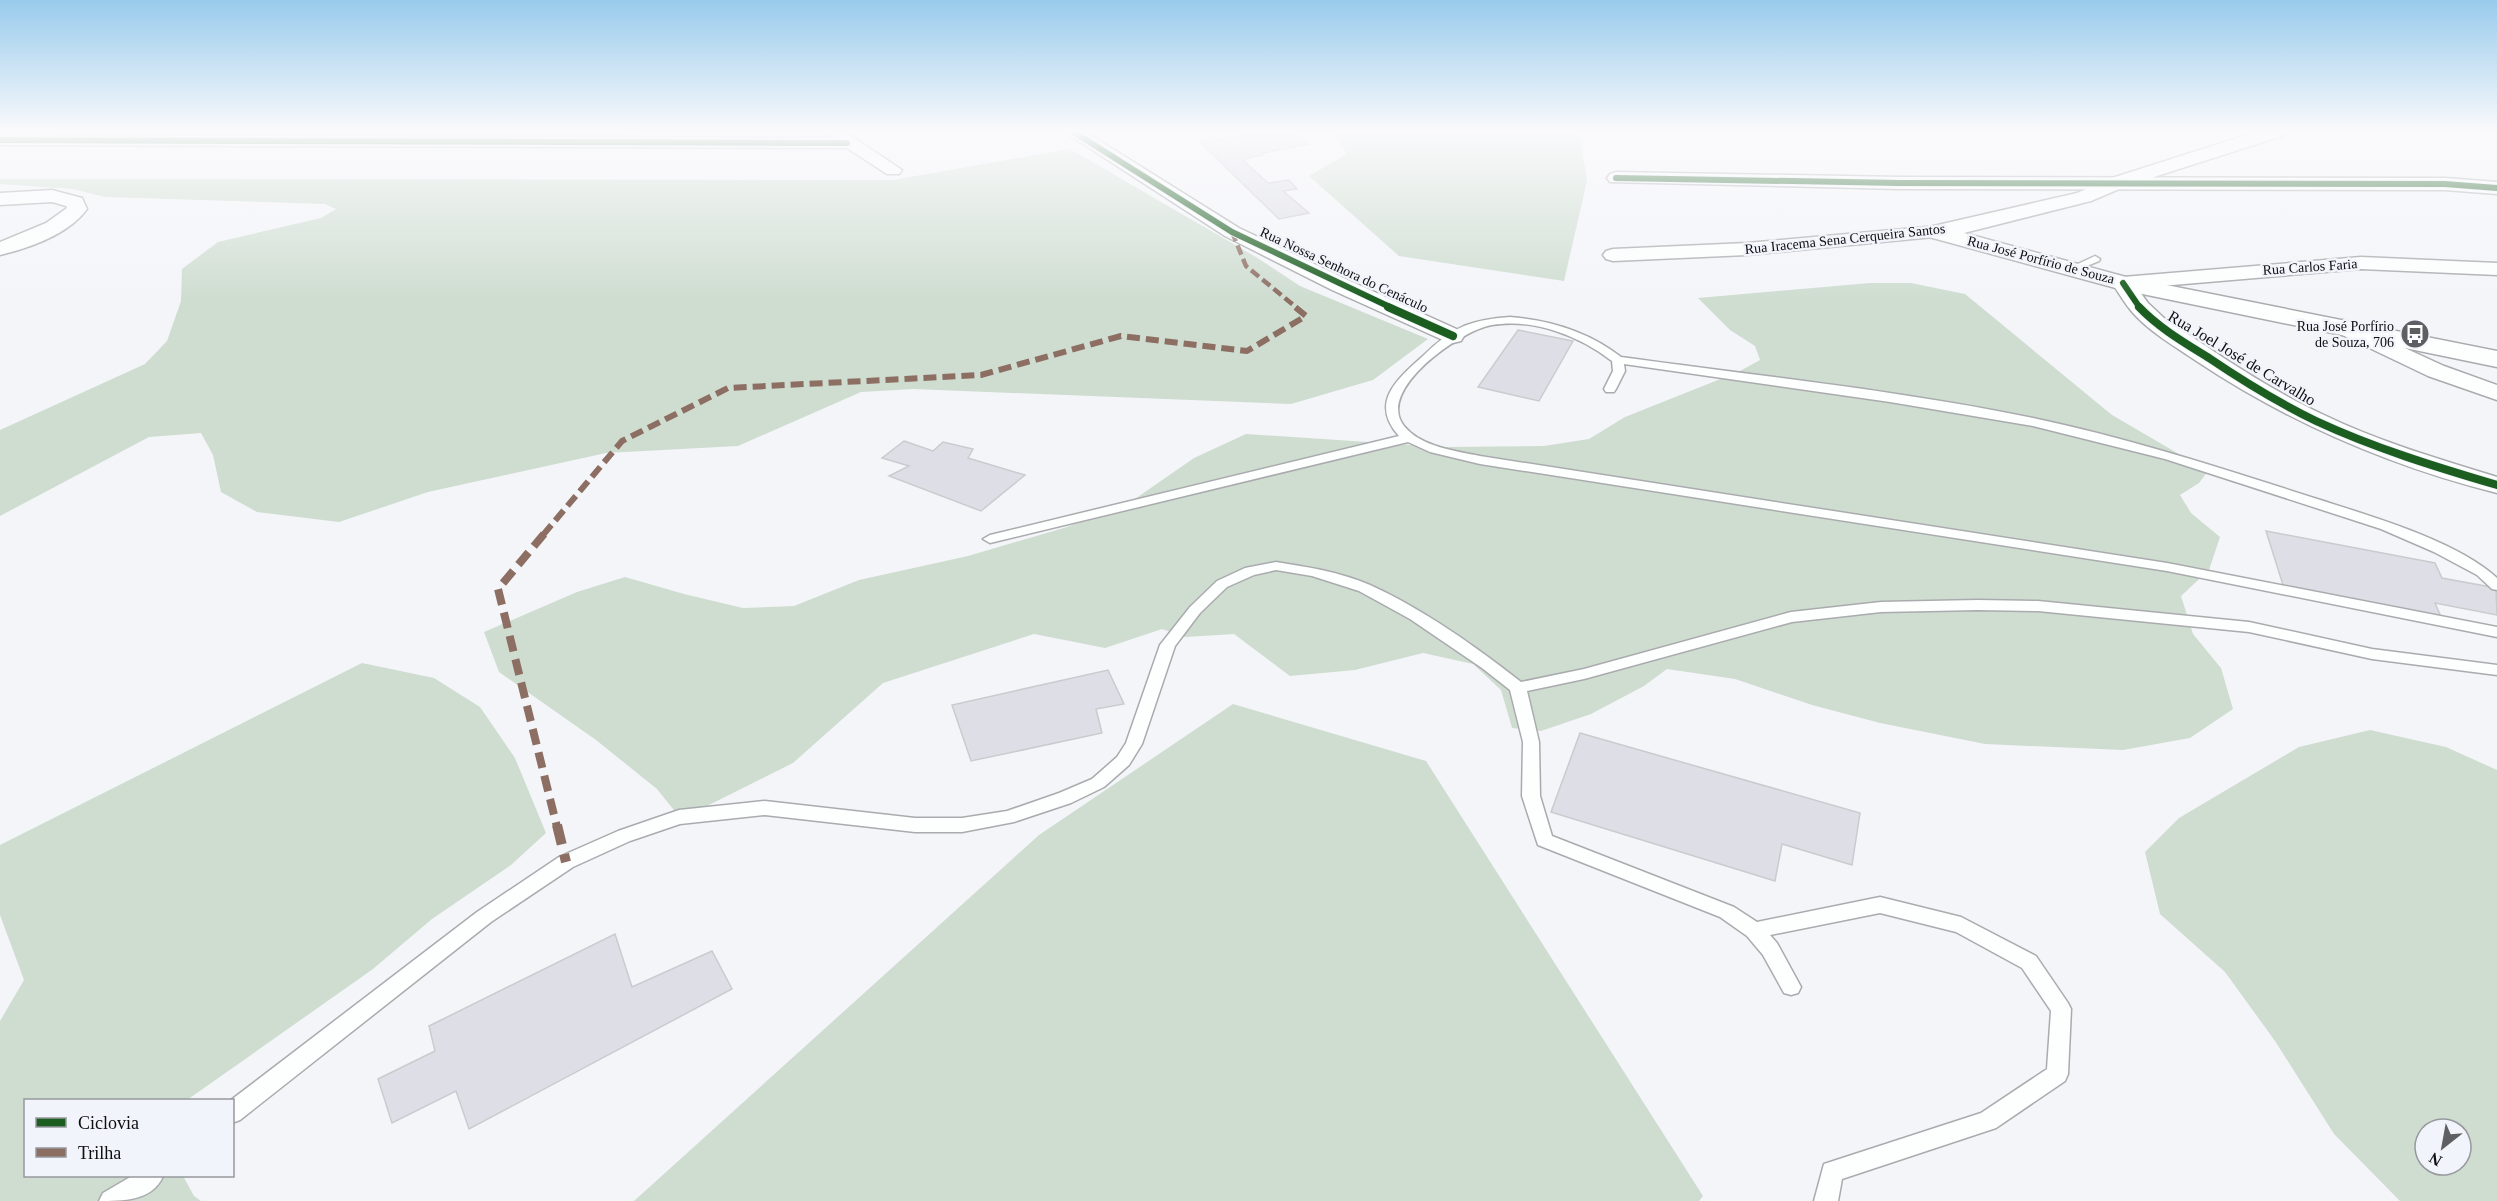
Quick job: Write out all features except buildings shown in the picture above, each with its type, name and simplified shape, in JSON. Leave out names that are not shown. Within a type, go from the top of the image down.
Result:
[{"type":"main road","name":"Rua Iracema Sena Cerqueira Santos","points":[[1938,232],[2042,209],[2107,187]]},
{"type":"main road","name":"Rua José Porfírio de Souza","points":[[1938,232],[2122,283],[2497,359]]},
{"type":"street","name":"Rua Nossa Senhora do Cenáculo","points":[[1161,187],[1232,232],[1340,285],[1453,336]]},
{"type":"street","points":[[2057,187],[2089,195]]},
{"type":"street","points":[[0,249],[57,224],[77,209],[75,202],[61,197],[5,196]]},
{"type":"street","name":"Rua Iracema Sena Cerqueira Santos","points":[[1613,255],[1747,249],[1938,232]]},
{"type":"street","name":"Rua Carlos Faria","points":[[2122,283],[2361,263],[2497,269]]},
{"type":"street","name":"Rua Joel José de Carvalho","points":[[2122,283],[2140,308],[2156,324],[2279,401],[2316,421],[2383,449],[2497,484]]},
{"type":"street","points":[[2344,327],[2436,371],[2497,393]]},
{"type":"lane","points":[[2072,269],[2095,259]]},
{"type":"lane","points":[[2497,586],[2482,572],[2439,549],[2386,526],[2170,456],[2033,422],[1890,398],[1618,360],[1608,351],[1573,334],[1518,320],[1495,321],[1475,326],[1453,336],[1397,390],[1391,414],[1397,427],[1409,438],[1437,450],[1480,460],[2167,567],[2497,632]]},
{"type":"lane","points":[[1610,389],[1619,371],[1618,360]]},
{"type":"lane","points":[[990,539],[1409,438]]},
{"type":"lane","points":[[234,1111],[484,917],[566,862],[624,836],[678,817],[765,808],[915,825],[962,825],[1008,817],[1065,798],[1098,783],[1123,761],[1134,744],[1168,645],[1196,610],[1222,584],[1250,571],[1276,566],[1314,572],[1364,588],[1415,616],[1488,664],[1518,688],[1531,742],[1531,796],[1544,840],[1727,912],[1754,930],[1770,949],[1791,987]]},
{"type":"lane","points":[[1518,688],[1584,674],[1791,617],[1881,607],[1978,605],[2038,606],[2249,627],[2373,654],[2497,670]]},
{"type":"lane","points":[[1754,930],[1880,905],[1961,925],[2030,962],[2061,1009],[2057,1074],[1989,1121],[1832,1172],[1826,1201]]},
{"type":"lane","points":[[111,1201],[150,1177]]},
{"type":"green space","points":[[44,187],[1136,187],[1256,257],[1300,286],[1428,339],[1373,380],[1291,404],[913,389],[861,392],[738,446],[606,453],[428,492],[339,522],[257,512],[221,492],[213,455],[201,433],[149,437],[0,516],[0,430],[145,364],[167,341],[181,301],[182,269],[218,242],[321,218],[336,209],[325,204],[105,197],[73,189]]},
{"type":"green space","points":[[1321,187],[1586,187],[1564,281],[1399,256]]},
{"type":"green space","points":[[1870,283],[1911,283],[1965,294],[2112,415],[2208,471],[2199,483],[2180,495],[2191,513],[2220,537],[2209,570],[2181,596],[2193,634],[2221,668],[2233,709],[2190,738],[2123,750],[1985,744],[1880,723],[1812,705],[1735,679],[1667,669],[1644,686],[1591,714],[1541,731],[1512,728],[1501,690],[1473,664],[1423,653],[1355,670],[1290,676],[1234,634],[1185,637],[1162,629],[1105,648],[1034,634],[883,683],[793,763],[681,819],[657,789],[596,740],[499,672],[484,632],[577,592],[625,577],[743,608],[794,606],[859,580],[968,556],[1067,527],[1132,501],[1194,458],[1246,434],[1444,447],[1544,446],[1589,439],[1625,417],[1738,372],[1760,360],[1755,346],[1730,330],[1698,298]]},
{"type":"green space","points":[[362,663],[434,678],[480,707],[515,758],[546,833],[511,865],[432,919],[373,969],[188,1099],[24,1099],[24,1177],[184,1177],[194,1196],[201,1201],[0,1201],[0,1021],[24,980],[0,915],[0,845]]},
{"type":"green space","points":[[1233,704],[1426,761],[1703,1196],[1699,1201],[634,1201],[1039,835]]},
{"type":"green space","points":[[2370,730],[2446,747],[2497,770],[2497,1201],[2400,1201],[2334,1134],[2275,1041],[2225,972],[2160,914],[2145,852],[2179,818],[2299,747]]},
{"type":"marked path","points":[[566,862],[498,589],[622,441],[728,388],[981,375],[1121,336],[1247,351],[1306,316],[1246,266],[1232,232]]},
{"type":"cycle path","points":[[1161,187],[1232,232],[1340,285],[1453,336]]},
{"type":"cycle path","points":[[2485,187],[2497,188]]},
{"type":"cycle path","points":[[2123,283],[2140,308],[2156,323],[2234,375],[2295,410],[2338,431],[2383,448],[2497,485]]},
{"type":"place","name":"Rua José Porfírio de Souza, 706","points":[[2415,334]]}]
